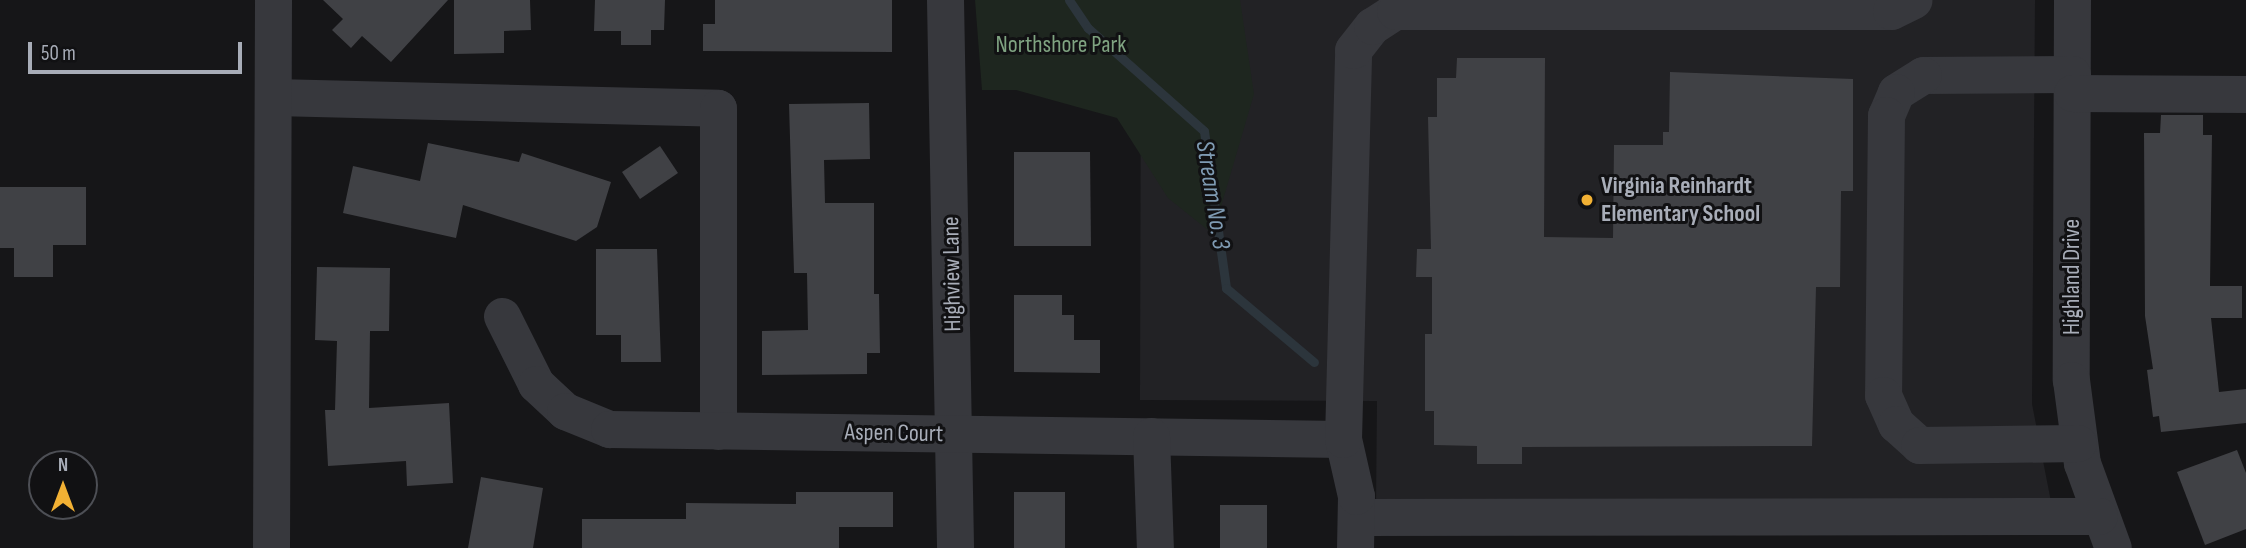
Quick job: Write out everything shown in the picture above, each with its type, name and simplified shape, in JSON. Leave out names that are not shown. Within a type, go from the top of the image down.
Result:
[{"type":"street","points":[[271,548],[273,0]]},
{"type":"street","name":"Highview Lane","points":[[945,0],[956,433],[955,548]]},
{"type":"street","points":[[1914,0],[1891,12],[1395,11],[1372,26],[1353,50],[1343,439],[1356,496],[1356,532],[2106,532]]},
{"type":"street","name":"Highland Drive","points":[[2072,0],[2071,380],[2078,443],[2106,532]]},
{"type":"street","points":[[2078,443],[1919,445],[1896,424],[1882,395],[1886,115],[1896,92],[1923,75],[2246,94]]},
{"type":"street","points":[[274,97],[718,108],[718,430]]},
{"type":"street","name":"Aspen Court","points":[[502,316],[536,384],[565,411],[609,429],[1343,439]]},
{"type":"street","points":[[1151,436],[1155,548]]},
{"type":"shaded area","name":"Virginia Reinhardt Elementary School","points":[[1141,0],[2035,0],[2032,404],[2052,507],[1376,502],[1377,401],[1140,400]]},
{"type":"green space","name":"Northshore Park","points":[[975,0],[1240,0],[1254,94],[1213,234],[1168,198],[1117,118],[1016,90],[982,90]]},
{"type":"building","points":[[323,0],[448,0],[391,62],[362,36],[351,48],[332,30],[343,19]]},
{"type":"building","points":[[454,0],[530,0],[531,30],[504,31],[504,53],[454,54]]},
{"type":"building","points":[[595,0],[665,0],[664,30],[651,30],[651,45],[621,45],[621,31],[594,31]]},
{"type":"building","points":[[715,0],[892,0],[892,52],[703,51],[703,24],[715,24]]},
{"type":"building","points":[[1457,58],[1545,58],[1544,237],[1613,238],[1614,145],[1663,145],[1663,132],[1669,132],[1670,72],[1853,79],[1853,191],[1841,191],[1840,287],[1816,287],[1812,446],[1522,447],[1522,464],[1477,464],[1477,446],[1434,445],[1434,411],[1425,411],[1425,334],[1432,334],[1432,277],[1416,277],[1417,249],[1431,249],[1428,117],[1437,117],[1437,78],[1456,78]]},
{"type":"building","points":[[869,103],[870,159],[824,160],[825,203],[874,203],[874,294],[879,294],[880,353],[867,353],[867,374],[762,375],[762,331],[808,330],[807,273],[794,273],[789,104]]},
{"type":"building","points":[[2161,115],[2203,115],[2203,135],[2212,135],[2210,286],[2242,286],[2242,318],[2211,318],[2219,392],[2246,389],[2246,423],[2161,432],[2159,416],[2153,417],[2147,370],[2153,369],[2145,316],[2144,133],[2160,133]]},
{"type":"building","points":[[428,143],[519,162],[522,153],[611,182],[597,227],[576,241],[463,205],[456,238],[343,213],[353,166],[420,181]]},
{"type":"building","points":[[660,146],[678,173],[640,199],[622,172]]},
{"type":"building","points":[[1014,152],[1090,152],[1091,246],[1014,246]]},
{"type":"building","points":[[0,187],[86,187],[86,245],[53,245],[53,277],[14,277],[14,248],[0,248]]},
{"type":"building","points":[[596,249],[657,249],[661,362],[621,362],[621,335],[596,335]]},
{"type":"building","points":[[317,267],[390,268],[389,331],[370,331],[369,408],[449,403],[453,483],[407,486],[406,461],[328,466],[325,410],[335,410],[337,341],[315,340]]},
{"type":"building","points":[[1014,295],[1062,295],[1062,315],[1074,315],[1074,340],[1100,340],[1100,373],[1014,372]]},
{"type":"building","points":[[2237,450],[2246,473],[2246,529],[2205,545],[2177,472]]},
{"type":"building","points":[[481,477],[543,488],[533,548],[468,548]]},
{"type":"building","points":[[796,492],[893,492],[893,527],[839,527],[839,548],[582,548],[582,519],[686,519],[686,503],[796,504]]},
{"type":"building","points":[[1014,492],[1065,492],[1065,548],[1014,548]]},
{"type":"building","points":[[1220,505],[1267,505],[1267,548],[1220,548]]},
{"type":"waterway","name":"Stream No. 3","points":[[1069,0],[1088,28],[1204,131],[1226,288],[1314,362]]},
{"type":"place","name":"Virginia Reinhardt Elementary School","points":[[1587,200]]}]
